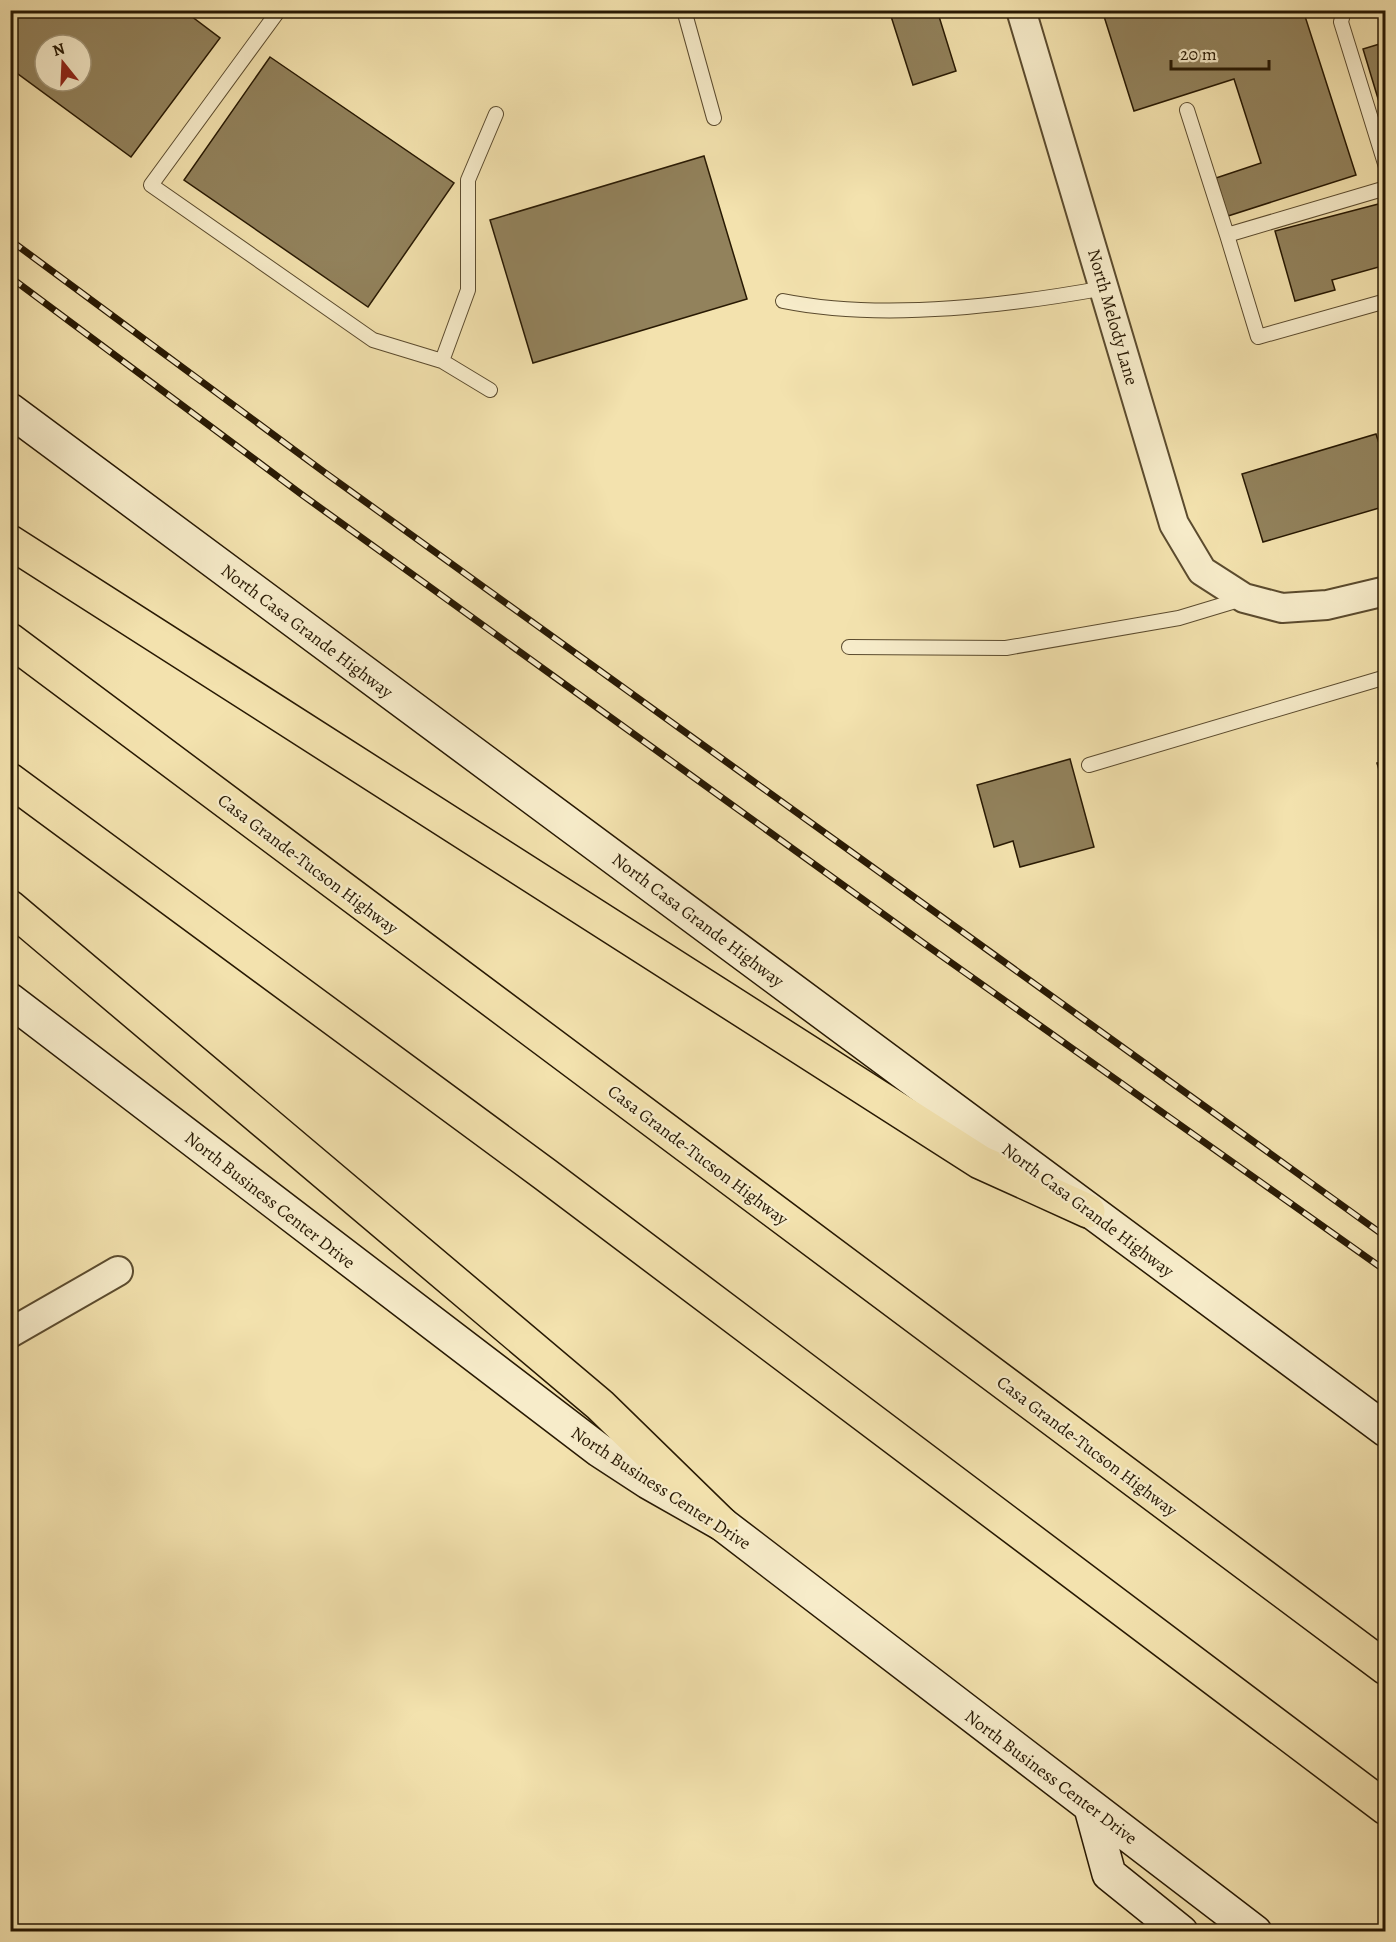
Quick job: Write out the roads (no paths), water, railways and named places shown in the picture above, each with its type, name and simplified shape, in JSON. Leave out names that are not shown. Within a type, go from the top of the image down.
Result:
[{"type":"highway","points":[[10,542],[980,1162],[1088,1211]]},
{"type":"highway","name":"Casa Grande-Tucson Highway","points":[[10,640],[1386,1668]]},
{"type":"highway","points":[[10,780],[546,1175],[1386,1808]]},
{"type":"highway","points":[[10,907],[600,1405],[722,1524]]},
{"type":"main road","name":"North Casa Grande Highway","points":[[10,410],[1386,1430]]},
{"type":"main road","name":"North Business Center Drive","points":[[10,1000],[599,1450],[648,1482],[722,1524],[1255,1932]]},
{"type":"main road","points":[[1091,1808],[1109,1874],[1181,1932]]},
{"type":"street","name":"North Melody Lane","points":[[1021,10],[1174,524],[1202,571],[1244,598],[1282,608],[1327,605],[1386,591]]},
{"type":"street","points":[[10,1333],[118,1271]]},
{"type":"lane","points":[[279,10],[151,185],[373,340],[442,361],[490,390]]},
{"type":"lane","points":[[684,10],[714,118]]},
{"type":"lane","points":[[1344,10],[1341,22],[1386,166]]},
{"type":"lane","points":[[1186,110],[1258,337],[1386,301]]},
{"type":"lane","points":[[442,361],[468,290],[468,180],[496,114]]},
{"type":"lane","points":[[1227,235],[1386,188]]},
{"type":"lane","points":[[783,301],[820,308],[911,309],[1042,300],[1105,288]]},
{"type":"lane","points":[[849,647],[1006,648],[1179,618],[1244,598]]},
{"type":"lane","points":[[1089,765],[1386,677]]},
{"type":"railway","points":[[10,240],[324,472],[1386,1237]]},
{"type":"railway","points":[[10,277],[301,494],[922,942],[1386,1271]]}]
